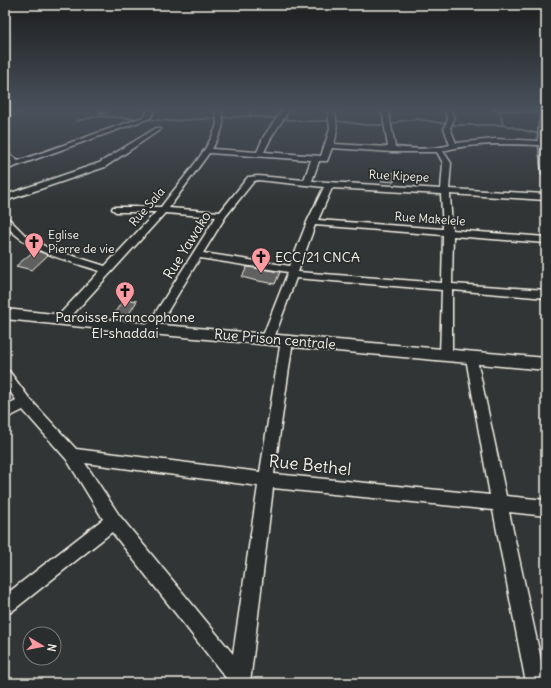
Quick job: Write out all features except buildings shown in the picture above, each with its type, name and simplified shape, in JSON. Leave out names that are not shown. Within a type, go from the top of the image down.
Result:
[{"type":"street","points":[[5,168],[82,141]]},
{"type":"street","points":[[5,198],[102,165],[139,141]]},
{"type":"street","name":"Rue Sala","points":[[62,319],[163,210],[213,141]]},
{"type":"street","points":[[260,154],[266,141]]},
{"type":"street","points":[[207,151],[324,159],[331,141]]},
{"type":"street","points":[[391,141],[392,150]]},
{"type":"street","points":[[452,141],[454,145]]},
{"type":"street","points":[[330,146],[419,151],[439,150],[454,145],[494,141]]},
{"type":"street","points":[[542,141],[546,173]]},
{"type":"street","points":[[439,150],[447,163],[445,190],[448,233],[446,355]]},
{"type":"street","points":[[5,153],[17,164]]},
{"type":"street","points":[[307,182],[316,158]]},
{"type":"street","name":"Rue Kipepe","points":[[251,178],[329,185],[445,190],[546,197]]},
{"type":"street","name":"Rue Yawako","points":[[151,329],[222,215],[251,178]]},
{"type":"street","points":[[268,338],[312,222],[329,185]]},
{"type":"street","points":[[116,209],[163,210],[222,215]]},
{"type":"street","points":[[5,220],[22,237],[45,250],[106,270]]},
{"type":"street","name":"Rue Makelele","points":[[312,222],[546,240]]},
{"type":"street","points":[[197,255],[293,273],[447,287],[546,294]]},
{"type":"street","name":"Rue Prison centrale","points":[[5,314],[151,329],[268,338],[546,364]]},
{"type":"street","points":[[240,681],[266,480],[287,340]]},
{"type":"street","points":[[472,358],[499,502],[536,683]]},
{"type":"street","points":[[5,374],[24,402],[72,455],[113,521],[240,681]]},
{"type":"street","points":[[5,414],[24,402]]},
{"type":"street","name":"Rue Bethel","points":[[72,455],[266,480],[499,502],[546,508]]},
{"type":"street","points":[[5,606],[113,521]]},
{"type":"place","name":"Eglise Pierre de vie","points":[[34,259]]},
{"type":"place","name":"ECC/21 CNCA","points":[[261,274]]},
{"type":"place","name":"Paroisse Francophone El-shaddai","points":[[125,308]]}]
